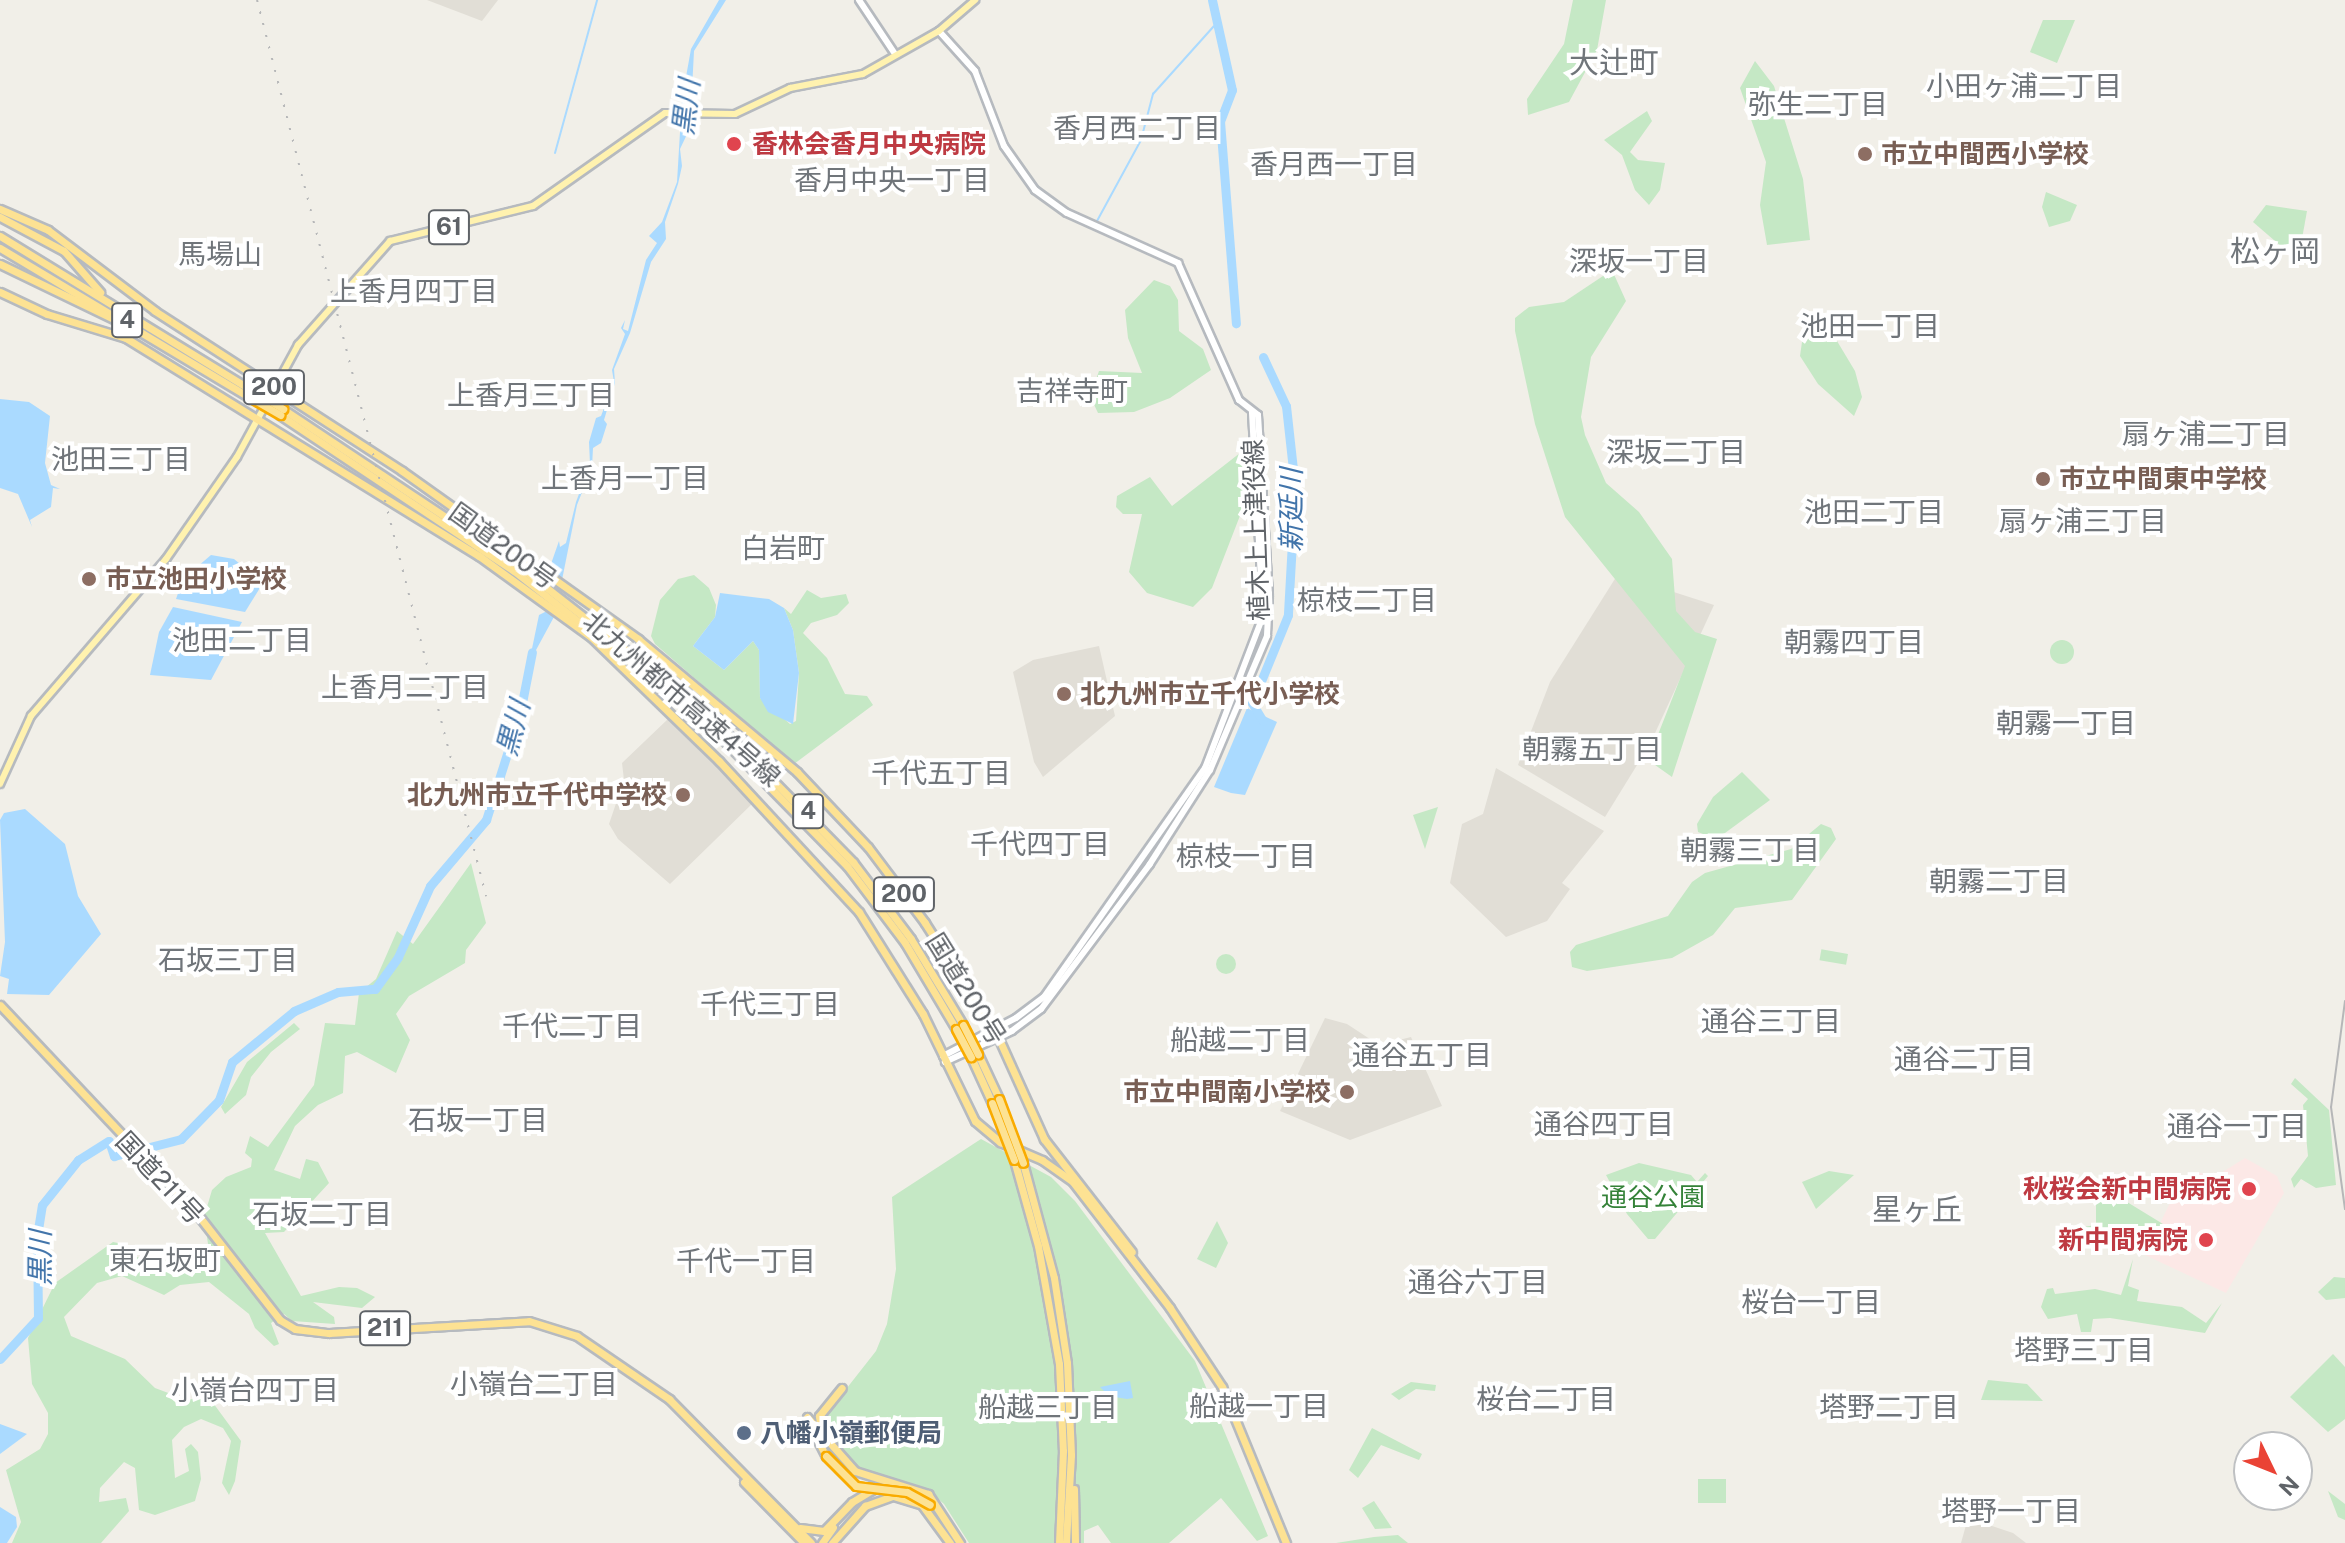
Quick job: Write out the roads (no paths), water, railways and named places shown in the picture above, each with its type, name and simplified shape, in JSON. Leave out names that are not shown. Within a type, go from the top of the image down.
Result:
[{"type":"highway","name":"国道200号","points":[[0,209],[48,230],[155,311],[275,387],[675,669],[833,808],[918,913],[995,1034],[1044,1139],[1085,1185],[1217,1377],[1286,1543]]},
{"type":"highway","points":[[0,217],[64,251],[111,301]]},
{"type":"highway","name":"北九州都市高速4号線","points":[[0,236],[111,301],[253,395]]},
{"type":"highway","name":"北九州都市高速4号線","points":[[0,248],[253,395],[406,493],[610,637],[750,752],[821,825],[911,939],[960,1027],[1023,1163],[1054,1278],[1066,1411],[1066,1543]]},
{"type":"highway","points":[[0,264],[193,361]]},
{"type":"highway","name":"国道200号","points":[[0,292],[47,314],[126,338],[259,419],[558,612],[719,761],[838,884],[889,955],[975,1121],[1000,1142],[1042,1160],[1073,1182],[1147,1277]]},
{"type":"highway","name":"国道211号","points":[[0,1005],[198,1215],[280,1320],[295,1329],[329,1333],[529,1321],[605,1351],[682,1412],[811,1543]]},
{"type":"highway","name":"北九州都市高速4号線","points":[[995,1101],[1046,1280],[1066,1411],[1057,1543]]},
{"type":"highway","points":[[831,1447],[818,1421],[842,1388]]},
{"type":"highway","points":[[1066,1411],[1075,1543]]},
{"type":"highway","name":"国道211号","points":[[682,1412],[804,1543]]},
{"type":"highway","points":[[950,1543],[930,1505],[907,1492],[856,1486],[826,1456],[807,1417],[831,1447],[862,1475],[916,1488],[938,1503],[960,1543]]},
{"type":"highway","points":[[779,1512],[815,1533],[828,1528],[848,1506],[881,1487],[916,1488]]},
{"type":"highway","points":[[834,1543],[846,1526],[871,1502],[906,1497],[927,1510],[950,1543]]},
{"type":"highway","points":[[822,1543],[848,1506]]},
{"type":"main road","points":[[859,0],[895,54]]},
{"type":"main road","name":"61","points":[[0,784],[31,716],[166,559],[259,419],[298,345],[390,241],[533,206],[665,113],[735,114],[790,88],[853,78],[939,31],[975,0]]},
{"type":"main road","name":"植木上上津役線","points":[[939,31],[975,71],[1004,146],[1035,190],[1067,213],[1178,263],[1225,372],[1255,414],[1263,616],[1223,726],[1184,804],[1061,976],[1032,1007],[995,1034],[944,1059]]},
{"type":"water","points":[[719,0],[726,0],[694,51],[690,128],[680,149],[682,166],[665,222],[666,239],[651,262],[630,333],[614,369],[615,383],[604,420],[607,424],[601,443],[593,448],[592,467],[577,505],[555,615],[529,663],[539,615],[547,611],[552,561],[559,541],[560,547],[566,543],[576,502],[590,464],[589,442],[596,418],[601,416],[614,382],[612,370],[625,334],[621,328],[625,320],[623,329],[628,331],[646,260],[657,243],[649,236],[662,222],[677,182],[682,99],[691,49]]},
{"type":"water","points":[[0,399],[29,402],[50,416],[45,463],[51,485],[60,489],[53,488],[51,507],[30,520],[32,527],[18,494],[0,488]]},
{"type":"water","points":[[211,555],[234,559],[263,583],[245,612],[176,599],[183,579]]},
{"type":"water","points":[[720,593],[769,599],[784,608],[793,630],[799,673],[793,724],[768,712],[760,698],[759,650],[753,641],[724,670],[693,646],[715,617]]},
{"type":"water","points":[[173,607],[242,622],[211,680],[150,675],[159,632]]},
{"type":"water","points":[[1247,708],[1277,722],[1245,795],[1214,787]]},
{"type":"water","points":[[25,809],[65,844],[78,896],[101,934],[49,995],[7,994],[9,979],[0,976],[5,942],[0,820],[4,813]]},
{"type":"water","points":[[1130,1381],[1133,1398],[1109,1396],[1100,1387]]},
{"type":"water","points":[[0,1424],[27,1434],[0,1454]]},
{"type":"water","points":[[0,1507],[16,1517],[17,1527],[7,1543],[0,1543]]},
{"type":"waterway","points":[[555,153],[597,0]]},
{"type":"waterway","name":"新延川","points":[[1212,0],[1232,90],[1220,121],[1236,323]]},
{"type":"waterway","points":[[1097,221],[1141,140],[1153,94],[1214,26]]},
{"type":"waterway","name":"新延川","points":[[1263,357],[1286,406],[1295,488],[1288,615],[1252,703],[1263,721]]},
{"type":"waterway","name":"黒川","points":[[0,1359],[38,1318],[37,1236],[42,1205],[78,1160],[109,1141],[114,1156],[181,1139],[219,1100],[232,1062],[294,1011],[338,992],[375,989],[398,957],[430,886],[486,820],[520,713],[532,652]]},
{"type":"tram line","points":[[2345,1001],[2331,1107],[2345,1209]]},
{"type":"railway","points":[[257,0],[486,896]]},
{"type":"place","name":"香林会香月中央病院","points":[[734,144]]},
{"type":"place","name":"市立中間西小学校","points":[[1865,154]]},
{"type":"place","name":"市立中間東中学校","points":[[2043,479]]},
{"type":"place","name":"市立池田小学校","points":[[89,579]]},
{"type":"place","name":"北九州市立千代小学校","points":[[1064,694]]},
{"type":"place","name":"北九州市立千代中学校","points":[[683,795]]},
{"type":"place","name":"市立中間南小学校","points":[[1347,1092]]},
{"type":"place","name":"秋桜会新中間病院","points":[[2249,1189]]},
{"type":"place","name":"新中間病院","points":[[2206,1240]]},
{"type":"place","name":"八幡小嶺郵便局","points":[[744,1433]]},
{"type":"district","name":"大辻町","points":[[1614,62]]},
{"type":"district","name":"小田ヶ浦二丁目","points":[[2024,86]]},
{"type":"district","name":"弥生二丁目","points":[[1818,104]]},
{"type":"district","name":"香月西二丁目","points":[[1137,128]]},
{"type":"district","name":"香月西一丁目","points":[[1334,164]]},
{"type":"district","name":"香月中央一丁目","points":[[892,180]]},
{"type":"district","name":"松ヶ岡","points":[[2275,251]]},
{"type":"district","name":"馬場山","points":[[220,254]]},
{"type":"district","name":"深坂一丁目","points":[[1639,261]]},
{"type":"district","name":"上香月四丁目","points":[[414,291]]},
{"type":"district","name":"池田一丁目","points":[[1870,326]]},
{"type":"district","name":"吉祥寺町","points":[[1072,391]]},
{"type":"district","name":"上香月三丁目","points":[[531,395]]},
{"type":"district","name":"扇ヶ浦二丁目","points":[[2206,434]]},
{"type":"district","name":"深坂二丁目","points":[[1676,452]]},
{"type":"district","name":"池田三丁目","points":[[121,459]]},
{"type":"district","name":"上香月一丁目","points":[[625,478]]},
{"type":"district","name":"池田二丁目","points":[[1874,512]]},
{"type":"district","name":"扇ヶ浦三丁目","points":[[2083,521]]},
{"type":"district","name":"白岩町","points":[[783,548]]},
{"type":"district","name":"椋枝二丁目","points":[[1367,600]]},
{"type":"district","name":"池田二丁目","points":[[242,640]]},
{"type":"district","name":"朝霧四丁目","points":[[1854,642]]},
{"type":"district","name":"上香月二丁目","points":[[405,687]]},
{"type":"district","name":"朝霧一丁目","points":[[2066,723]]},
{"type":"district","name":"朝霧五丁目","points":[[1592,749]]},
{"type":"district","name":"千代五丁目","points":[[941,773]]},
{"type":"district","name":"千代四丁目","points":[[1040,844]]},
{"type":"district","name":"朝霧三丁目","points":[[1750,850]]},
{"type":"district","name":"椋枝一丁目","points":[[1246,856]]},
{"type":"district","name":"朝霧二丁目","points":[[1999,881]]},
{"type":"district","name":"石坂三丁目","points":[[228,960]]},
{"type":"district","name":"千代三丁目","points":[[770,1004]]},
{"type":"district","name":"通谷三丁目","points":[[1771,1021]]},
{"type":"district","name":"千代二丁目","points":[[572,1026]]},
{"type":"district","name":"船越二丁目","points":[[1240,1040]]},
{"type":"district","name":"通谷五丁目","points":[[1422,1055]]},
{"type":"district","name":"通谷二丁目","points":[[1964,1059]]},
{"type":"district","name":"石坂一丁目","points":[[478,1120]]},
{"type":"district","name":"通谷四丁目","points":[[1604,1124]]},
{"type":"district","name":"通谷一丁目","points":[[2237,1126]]},
{"type":"district","name":"星ヶ丘","points":[[1917,1209]]},
{"type":"district","name":"石坂二丁目","points":[[322,1214]]},
{"type":"district","name":"東石坂町","points":[[165,1260]]},
{"type":"district","name":"千代一丁目","points":[[746,1261]]},
{"type":"district","name":"通谷六丁目","points":[[1478,1282]]},
{"type":"district","name":"桜台一丁目","points":[[1811,1302]]},
{"type":"district","name":"塔野三丁目","points":[[2084,1350]]},
{"type":"district","name":"小嶺台二丁目","points":[[534,1384]]},
{"type":"district","name":"小嶺台四丁目","points":[[255,1390]]},
{"type":"district","name":"桜台二丁目","points":[[1546,1399]]},
{"type":"district","name":"船越一丁目","points":[[1259,1406]]},
{"type":"district","name":"船越三丁目","points":[[1048,1407]]},
{"type":"district","name":"塔野二丁目","points":[[1889,1407]]},
{"type":"district","name":"塔野一丁目","points":[[2011,1511]]},
{"type":"park label","name":"通谷公園","points":[[1653,1197]]}]
